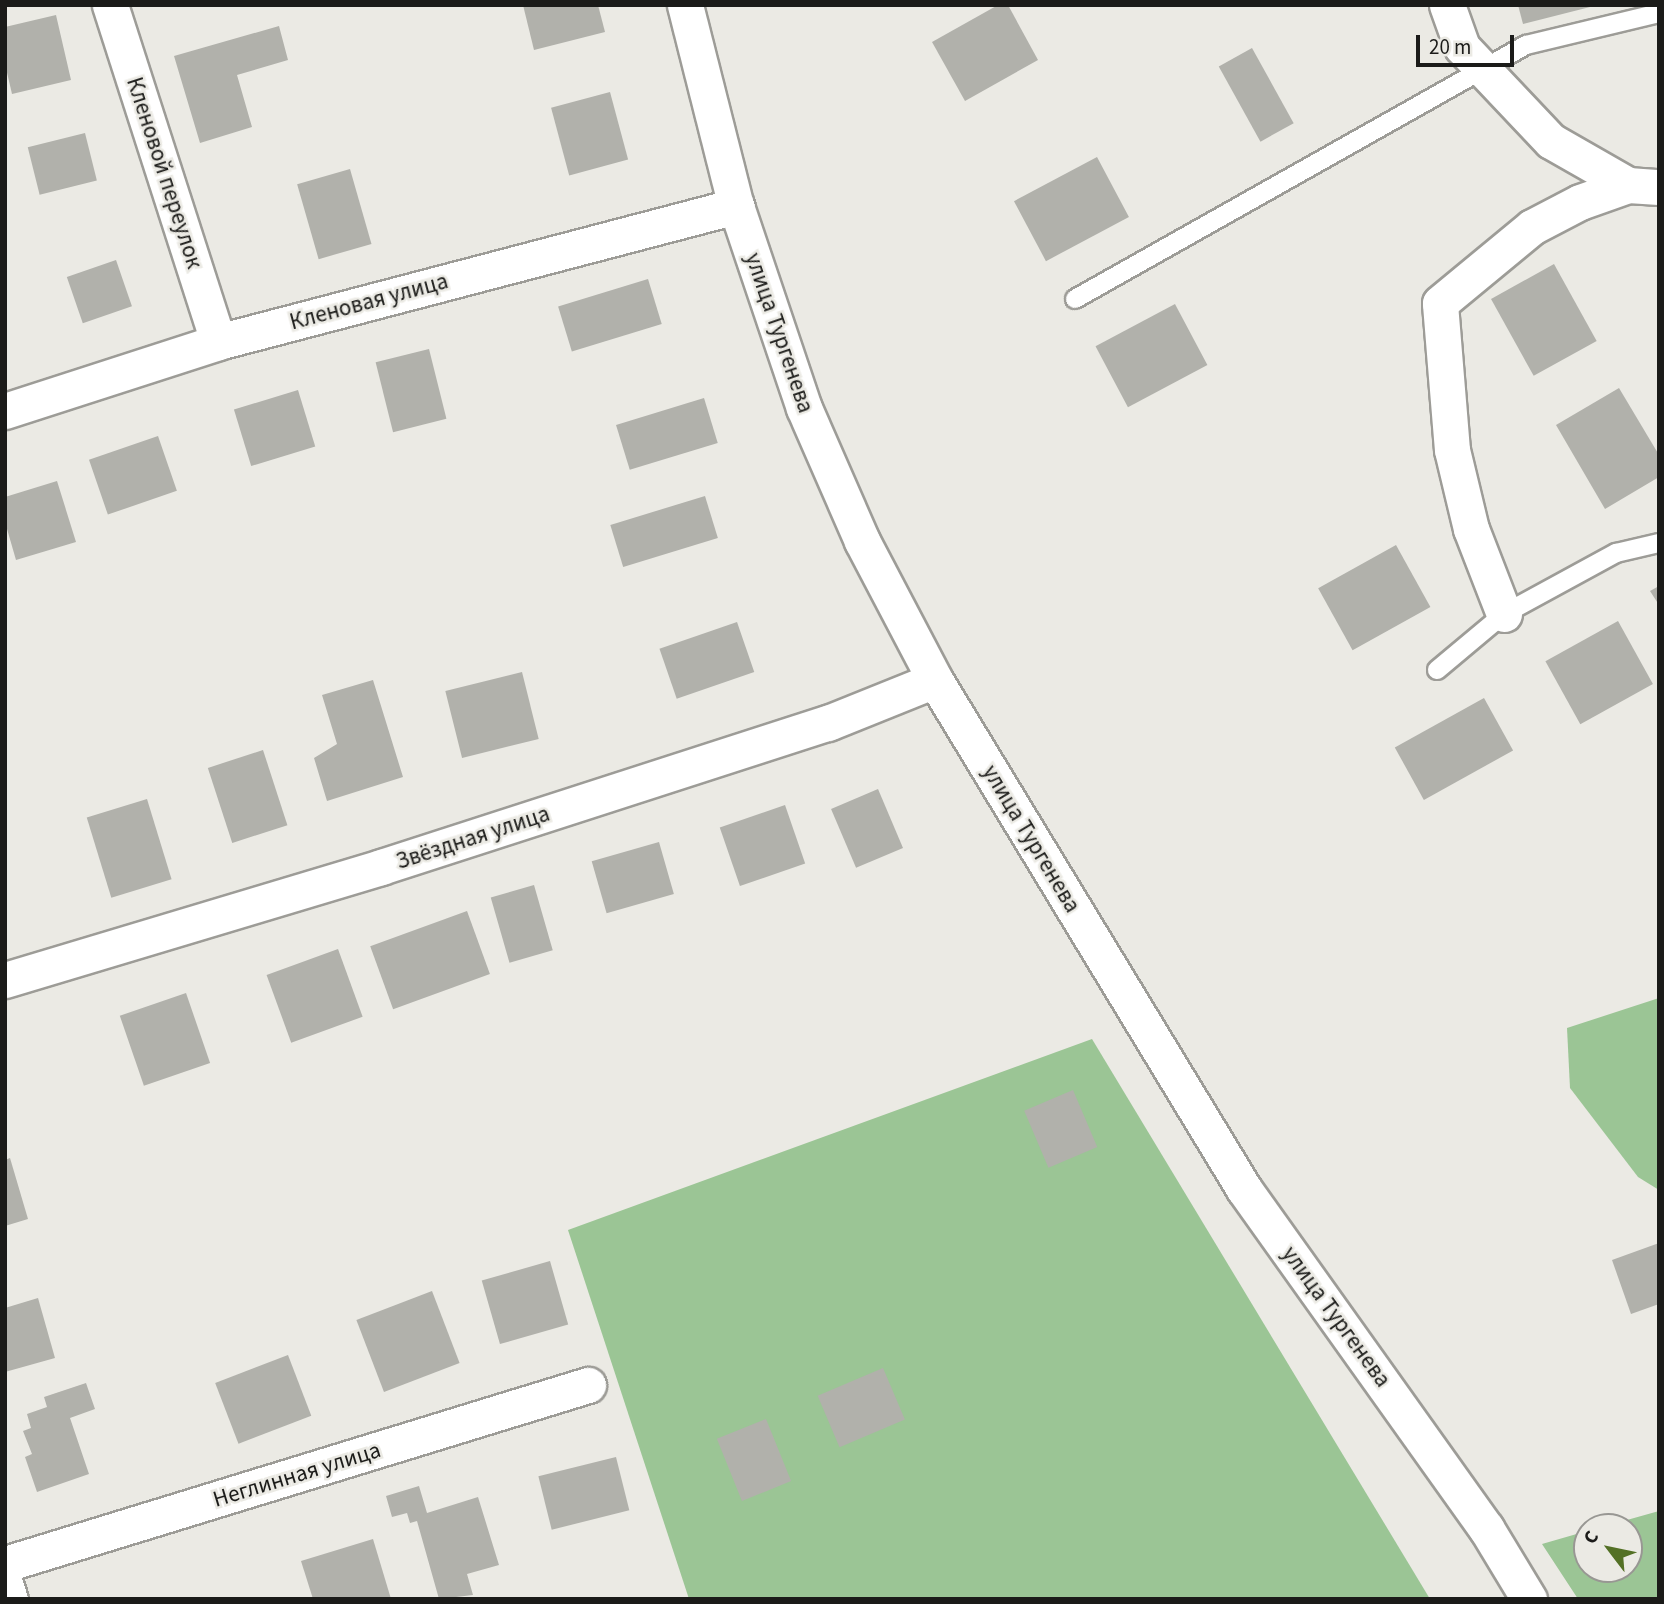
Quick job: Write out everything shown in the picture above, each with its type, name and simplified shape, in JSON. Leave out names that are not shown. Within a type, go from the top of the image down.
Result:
[{"type":"street","name":"Кленовой переулок","points":[[110,5],[218,342]]},
{"type":"street","name":"улица Тургенева","points":[[685,5],[736,206],[804,408],[862,541],[935,680],[1244,1189],[1486,1528],[1529,1599]]},
{"type":"street","points":[[1447,5],[1462,47],[1551,141],[1643,186]]},
{"type":"street","points":[[1504,614],[1471,529],[1452,450],[1440,303],[1532,227],[1580,202],[1643,186]]},
{"type":"street","name":"Кленовая улица","points":[[5,411],[218,342],[736,206]]},
{"type":"street","name":"Звёздная улица","points":[[5,980],[407,859],[828,723],[935,680]]},
{"type":"street","name":"Неглинная улица","points":[[5,1564],[588,1385]]},
{"type":"street","points":[[5,1584],[10,1599]]},
{"type":"lane","points":[[1075,299],[1526,45],[1659,13]]},
{"type":"lane","points":[[1437,670],[1504,614],[1616,553],[1659,543]]},
{"type":"green space","points":[[1659,998],[1659,1190],[1638,1177],[1570,1088],[1567,1028]]},
{"type":"green space","points":[[1092,1039],[1430,1599],[689,1599],[568,1230]]},
{"type":"green space","points":[[1659,1511],[1659,1599],[1578,1599],[1542,1544],[1573,1535],[1573,1583],[1643,1583],[1643,1515]]},
{"type":"building","points":[[523,5],[598,5],[605,32],[534,50]]},
{"type":"building","points":[[998,5],[1008,5],[1038,60],[965,101],[932,42]]},
{"type":"building","points":[[1518,5],[1594,5],[1594,6],[1523,24]]},
{"type":"building","points":[[56,15],[71,80],[12,94],[5,64],[5,27]]},
{"type":"building","points":[[279,26],[288,60],[237,75],[252,127],[200,143],[174,56]]},
{"type":"building","points":[[1252,48],[1294,123],[1260,142],[1219,66]]},
{"type":"building","points":[[610,92],[628,160],[569,175],[551,108]]},
{"type":"building","points":[[85,133],[97,181],[40,195],[28,147]]},
{"type":"building","points":[[1097,157],[1129,217],[1046,261],[1014,201]]},
{"type":"building","points":[[350,169],[371,244],[319,259],[297,184]]},
{"type":"building","points":[[116,260],[132,306],[83,323],[67,277]]},
{"type":"building","points":[[1554,264],[1597,341],[1534,376],[1491,299]]},
{"type":"building","points":[[648,279],[662,324],[572,351],[558,306]]},
{"type":"building","points":[[1175,304],[1207,365],[1128,407],[1096,346]]},
{"type":"building","points":[[429,349],[446,419],[393,432],[376,362]]},
{"type":"building","points":[[1619,388],[1659,455],[1659,477],[1605,509],[1556,425]]},
{"type":"building","points":[[298,390],[315,446],[251,466],[234,410]]},
{"type":"building","points":[[704,398],[718,443],[630,470],[616,425]]},
{"type":"building","points":[[158,436],[177,491],[108,515],[89,460]]},
{"type":"building","points":[[57,481],[76,542],[16,560],[5,522],[5,497]]},
{"type":"building","points":[[705,496],[718,538],[623,567],[610,525]]},
{"type":"building","points":[[1396,545],[1430,607],[1353,650],[1318,588]]},
{"type":"building","points":[[1659,586],[1659,605],[1650,591]]},
{"type":"building","points":[[1618,621],[1653,684],[1580,724],[1545,661]]},
{"type":"building","points":[[737,622],[754,672],[677,699],[659,649]]},
{"type":"building","points":[[522,672],[539,739],[462,758],[445,691]]},
{"type":"building","points":[[373,680],[403,777],[327,801],[314,758],[337,744],[322,695]]},
{"type":"building","points":[[1484,698],[1513,750],[1424,800],[1395,747]]},
{"type":"building","points":[[263,750],[287,825],[232,843],[208,768]]},
{"type":"building","points":[[878,789],[903,848],[856,868],[831,809]]},
{"type":"building","points":[[147,799],[172,879],[111,898],[87,817]]},
{"type":"building","points":[[785,805],[805,864],[740,886],[720,827]]},
{"type":"building","points":[[659,842],[674,894],[607,913],[592,861]]},
{"type":"building","points":[[534,885],[553,950],[509,963],[491,897]]},
{"type":"building","points":[[467,911],[490,974],[393,1009],[370,946]]},
{"type":"building","points":[[338,949],[363,1017],[291,1043],[267,975]]},
{"type":"building","points":[[186,993],[210,1063],[144,1086],[120,1016]]},
{"type":"building","points":[[1073,1090],[1097,1147],[1048,1168],[1024,1111]]},
{"type":"building","points":[[10,1158],[28,1219],[5,1226],[5,1160]]},
{"type":"building","points":[[1659,1243],[1659,1304],[1631,1314],[1612,1260]]},
{"type":"building","points":[[550,1261],[568,1324],[500,1344],[482,1281]]},
{"type":"building","points":[[432,1291],[460,1363],[384,1392],[356,1320]]},
{"type":"building","points":[[38,1298],[55,1358],[5,1372],[5,1308]]},
{"type":"building","points":[[288,1355],[311,1416],[238,1444],[215,1383]]},
{"type":"building","points":[[883,1368],[905,1420],[840,1447],[818,1396]]},
{"type":"building","points":[[86,1383],[95,1409],[70,1418],[89,1474],[37,1492],[25,1457],[32,1454],[23,1431],[31,1428],[27,1414],[47,1407],[44,1397]]},
{"type":"building","points":[[766,1419],[791,1481],[742,1501],[717,1439]]},
{"type":"building","points":[[616,1457],[629,1510],[552,1530],[538,1476]]},
{"type":"building","points":[[419,1486],[427,1513],[478,1497],[499,1565],[467,1574],[473,1595],[439,1599],[417,1521],[410,1523],[407,1513],[392,1517],[386,1496]]},
{"type":"building","points":[[373,1539],[391,1599],[313,1599],[301,1561]]}]
